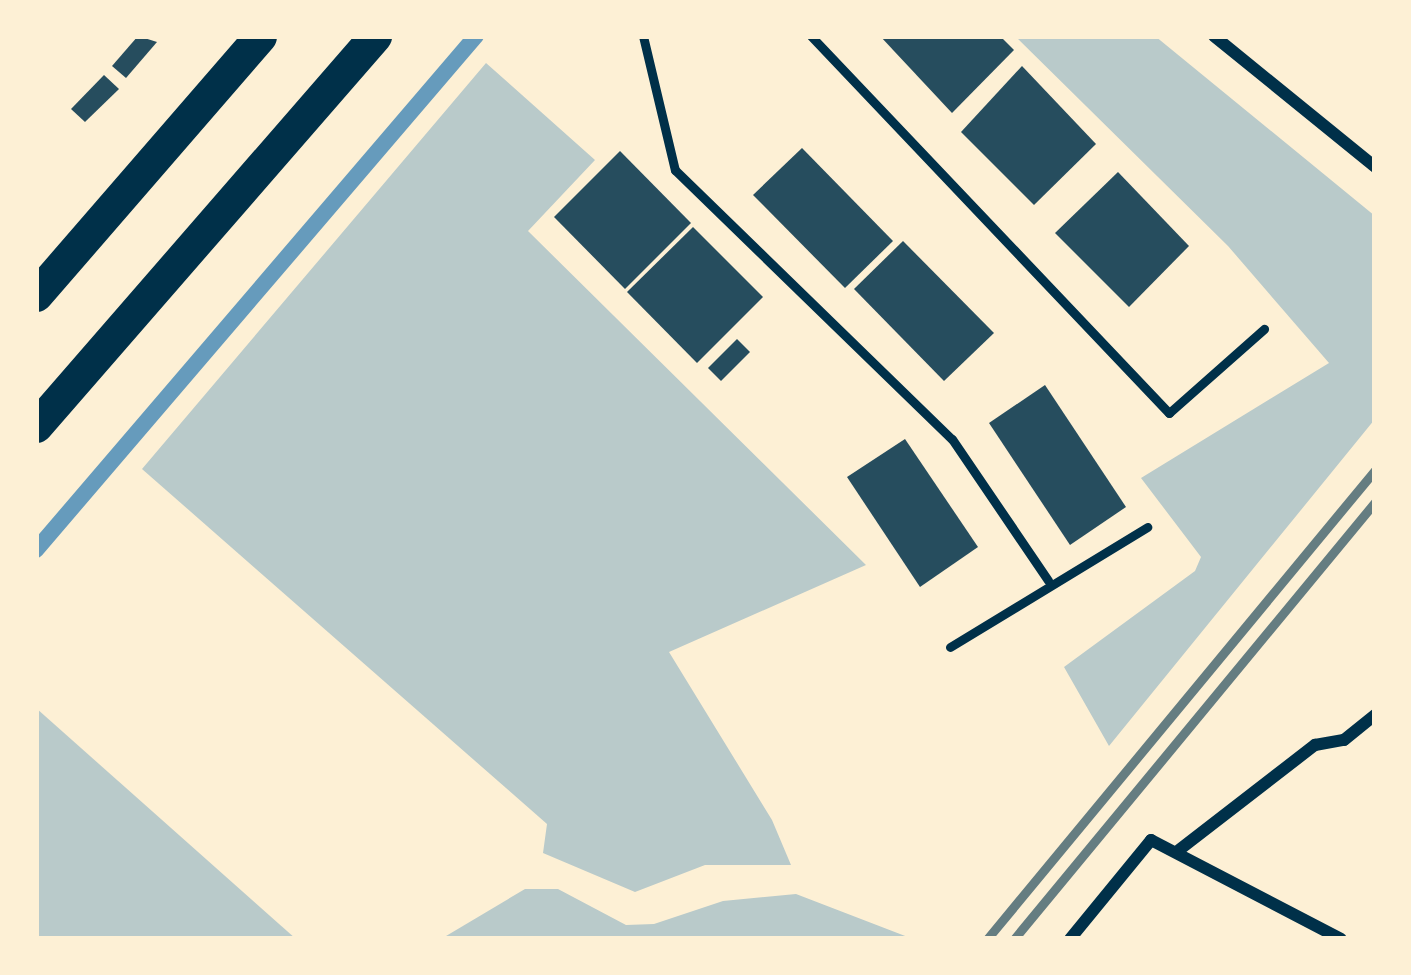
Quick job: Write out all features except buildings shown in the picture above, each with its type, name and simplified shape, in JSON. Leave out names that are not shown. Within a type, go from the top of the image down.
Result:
[{"type":"highway","points":[[36,295],[260,36]]},
{"type":"highway","points":[[36,426],[375,36]]},
{"type":"street","points":[[1214,36],[1375,167]]},
{"type":"street","points":[[1179,850],[1315,745],[1344,740],[1375,716]]},
{"type":"street","points":[[1070,939],[1151,840],[1179,850],[1341,939]]},
{"type":"lane","points":[[643,36],[675,170],[952,439],[1048,580]]},
{"type":"lane","points":[[811,36],[1169,413],[1264,329]]},
{"type":"lane","points":[[950,647],[1048,580],[1147,526]]},
{"type":"shaded area","points":[[1015,36],[1155,36],[1375,216],[1375,419],[1109,746],[1064,667],[1195,571],[1201,557],[1141,478],[1329,363],[1228,246]]},
{"type":"shaded area","points":[[486,63],[595,160],[528,231],[866,565],[669,652],[772,820],[791,865],[705,865],[635,892],[543,853],[547,824],[142,469]]},
{"type":"shaded area","points":[[36,708],[296,939],[36,939]]},
{"type":"shaded area","points":[[525,889],[558,889],[626,925],[654,924],[723,901],[796,894],[913,939],[441,939]]},
{"type":"waterway","points":[[36,550],[476,36]]},
{"type":"railway","points":[[987,939],[1375,470]]},
{"type":"railway","points":[[1014,939],[1375,502]]}]
